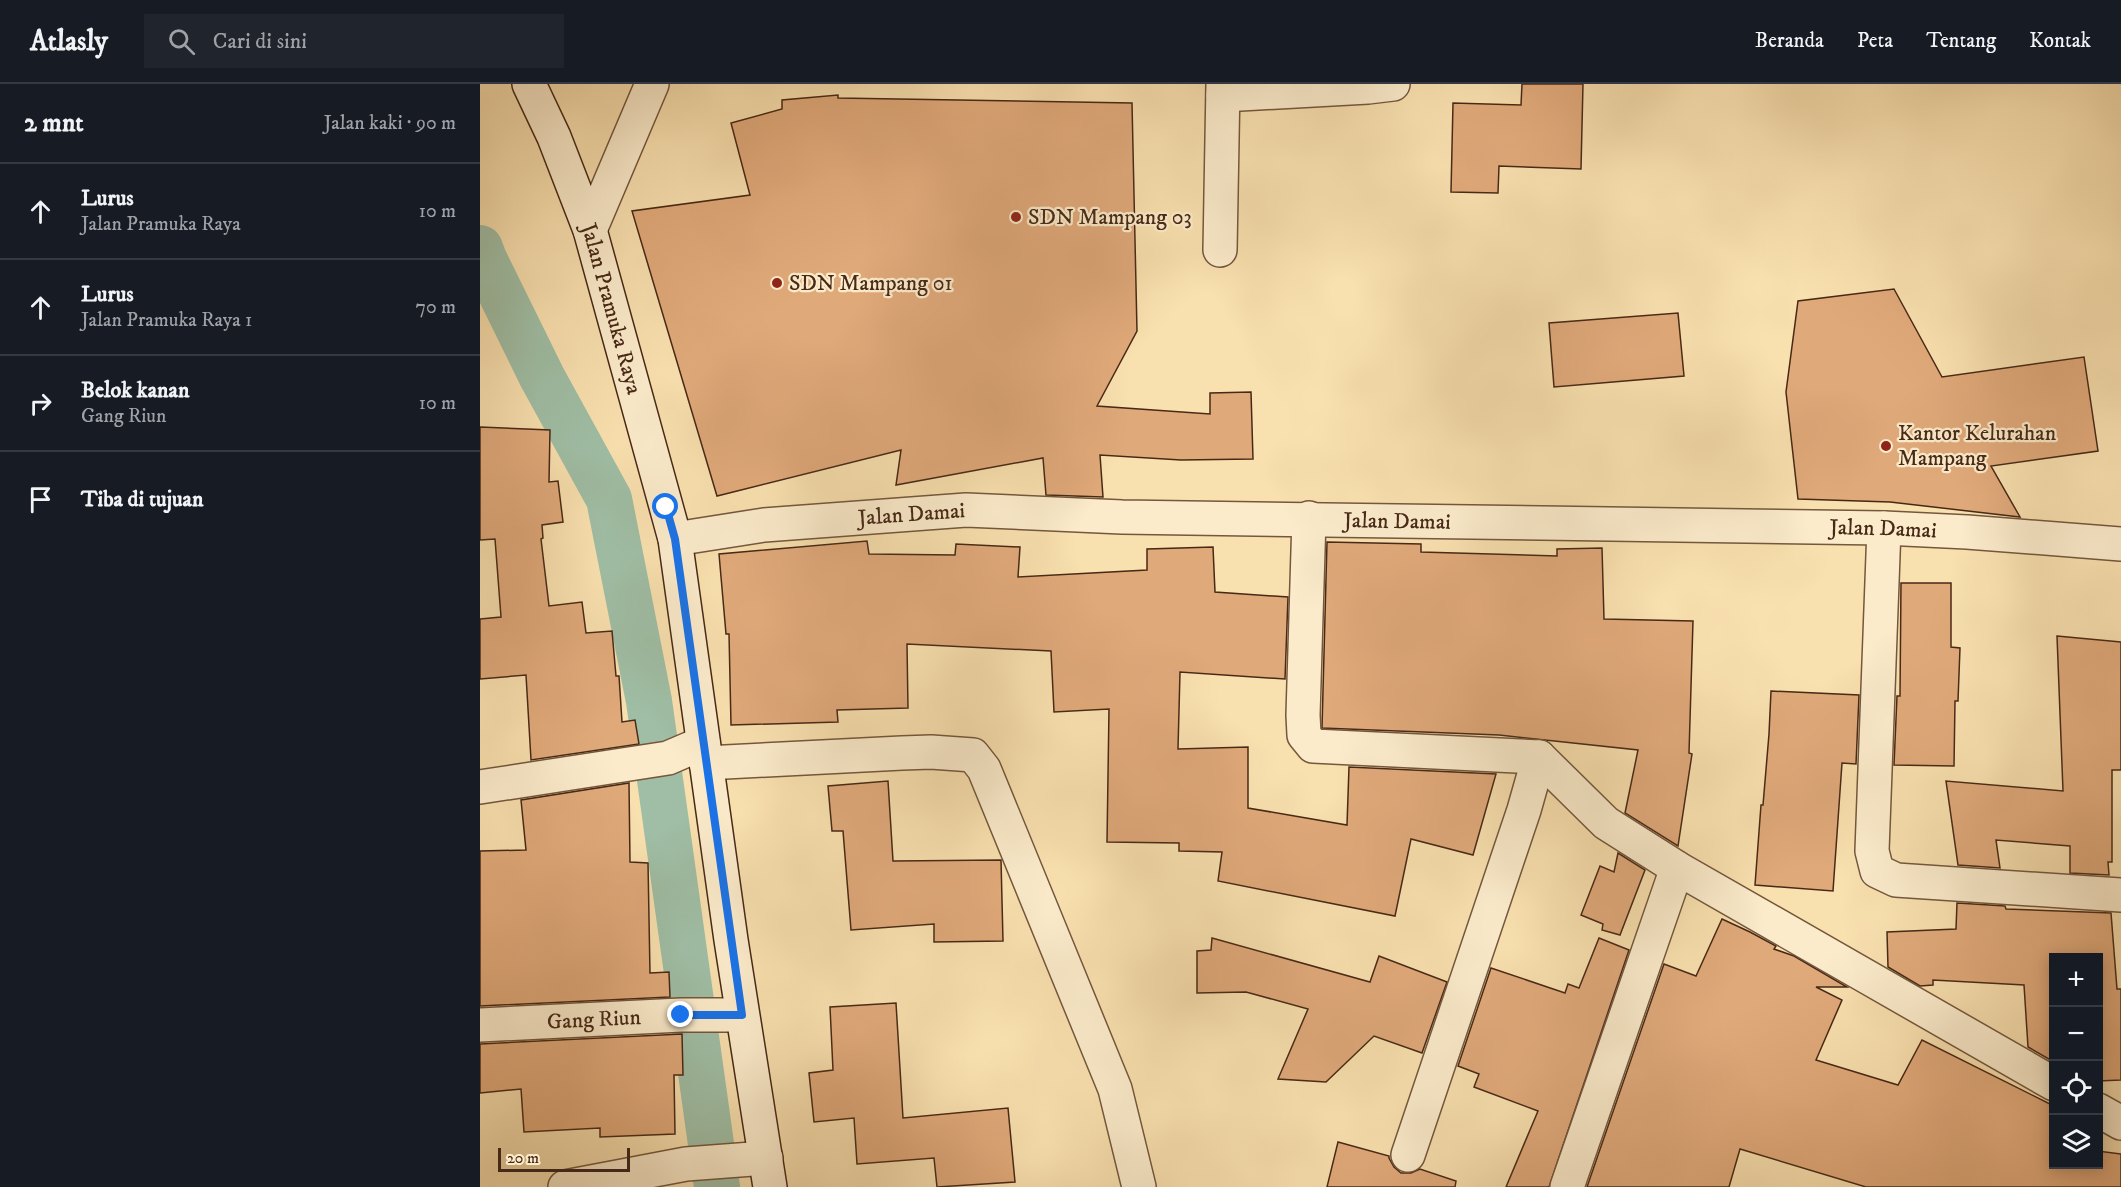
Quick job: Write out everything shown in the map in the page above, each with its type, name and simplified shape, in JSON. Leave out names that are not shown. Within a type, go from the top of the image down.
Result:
[{"type":"street","name":"Jalan Pramuka Raya","points":[[529,84],[554,137],[590,230],[675,539],[705,753],[711,1015],[757,1168]]},
{"type":"street","points":[[590,230],[652,84]]},
{"type":"street","points":[[1220,250],[1223,89],[1368,87],[1393,84]]},
{"type":"street","name":"Jalan Damai","points":[[675,539],[764,525],[966,510],[1122,517],[1884,528],[2121,543]]},
{"type":"street","points":[[1309,518],[1303,715],[1304,735],[1313,746],[1539,757],[1606,823],[1677,868],[2049,1081]]},
{"type":"street","points":[[1884,528],[1872,851],[1877,871],[1896,880],[2121,895]]},
{"type":"street","points":[[480,787],[705,753],[931,752],[973,755],[984,769],[1115,1089],[1139,1187]]},
{"type":"street","points":[[1408,1155],[1527,801],[1539,757]]},
{"type":"street","points":[[1567,1187],[1677,868]]},
{"type":"street","name":"Gang Riun","points":[[480,1025],[711,1015]]},
{"type":"street","points":[[2103,1113],[2121,1123]]},
{"type":"street","points":[[565,1187],[686,1164],[757,1168]]},
{"type":"building","points":[[1522,84],[1583,84],[1581,169],[1499,166],[1498,193],[1451,192],[1453,103],[1521,105]]},
{"type":"building","points":[[838,95],[838,98],[1132,103],[1137,331],[1097,406],[1210,414],[1210,393],[1251,392],[1253,459],[1181,460],[1100,455],[1103,497],[1046,495],[1043,458],[896,485],[901,450],[717,496],[632,211],[750,195],[731,123],[782,109],[782,100]]},
{"type":"building","name":"Kantor Kelurahan Mampang","points":[[1894,289],[1942,377],[2084,357],[2098,451],[1991,466],[2020,517],[1890,502],[1798,499],[1786,392],[1798,301]]},
{"type":"building","points":[[1678,313],[1684,376],[1554,387],[1549,323]]},
{"type":"building","points":[[480,427],[550,430],[549,482],[558,481],[563,522],[542,525],[543,538],[541,539],[549,606],[582,602],[586,633],[612,631],[616,676],[619,676],[622,722],[635,720],[639,744],[531,760],[526,675],[480,679],[480,619],[501,617],[495,539],[480,540]]},
{"type":"building","points":[[867,541],[869,554],[955,555],[956,544],[1020,547],[1018,577],[1147,570],[1147,549],[1213,547],[1215,592],[1288,597],[1285,679],[1180,672],[1178,749],[1248,747],[1248,808],[1347,825],[1349,767],[1496,774],[1473,855],[1411,839],[1395,916],[1218,881],[1222,852],[1179,851],[1179,843],[1107,842],[1109,709],[1054,712],[1051,651],[907,644],[908,708],[837,710],[838,722],[731,725],[729,634],[726,634],[719,554]]},
{"type":"building","points":[[1327,542],[1421,544],[1421,552],[1557,556],[1557,549],[1602,548],[1604,619],[1693,621],[1689,753],[1692,754],[1678,846],[1625,813],[1638,750],[1499,735],[1322,728]]},
{"type":"building","points":[[1901,583],[1951,583],[1951,647],[1960,648],[1958,701],[1955,701],[1954,766],[1894,765],[1897,696],[1900,696]]},
{"type":"building","points":[[2057,636],[2121,642],[2121,770],[2112,770],[2112,862],[2108,862],[2109,875],[2070,873],[2070,846],[1996,840],[2000,868],[1958,865],[1946,781],[2063,791]]},
{"type":"building","points":[[1771,691],[1859,695],[1856,764],[1842,763],[1833,891],[1755,885]]},
{"type":"building","points":[[888,781],[893,861],[1001,860],[1003,941],[934,942],[934,924],[851,930],[843,831],[832,831],[828,786]]},
{"type":"building","points":[[629,783],[630,862],[648,863],[650,973],[669,972],[670,997],[480,1006],[480,851],[526,850],[521,800]]},
{"type":"building","points":[[1618,853],[1645,870],[1620,935],[1602,930],[1603,924],[1581,915],[1600,866],[1614,872]]},
{"type":"building","points":[[1957,903],[2005,906],[2006,909],[2111,913],[2117,989],[2121,989],[2121,1080],[2103,1081],[2103,953],[2049,953],[2049,1059],[2028,1047],[2024,985],[1933,980],[1933,985],[1920,986],[1888,967],[1887,932],[1956,929]]},
{"type":"building","points":[[1722,919],[1750,932],[1776,946],[1774,949],[1794,956],[1847,987],[1816,987],[1842,1000],[1816,1060],[1898,1085],[1922,1040],[2049,1104],[2049,1169],[2103,1169],[2103,1152],[2121,1154],[2121,1187],[1866,1187],[1740,1149],[1729,1187],[1587,1187],[1664,964],[1696,976]]},
{"type":"building","points":[[1212,938],[1370,982],[1379,956],[1447,982],[1422,1053],[1374,1036],[1326,1082],[1278,1079],[1308,1009],[1246,992],[1197,993],[1197,951],[1211,950]]},
{"type":"building","points":[[1599,938],[1629,950],[1549,1187],[1506,1187],[1538,1111],[1474,1087],[1479,1074],[1458,1066],[1491,968],[1565,993],[1568,984],[1579,988]]},
{"type":"building","points":[[896,1003],[903,1118],[1008,1108],[1015,1182],[937,1187],[934,1158],[857,1164],[854,1118],[814,1122],[809,1073],[833,1070],[830,1007]]},
{"type":"building","points":[[682,1034],[683,1075],[674,1075],[675,1134],[600,1137],[600,1128],[524,1132],[521,1089],[480,1093],[480,1044]]},
{"type":"building","points":[[1338,1142],[1389,1156],[1394,1167],[1401,1173],[1411,1173],[1420,1169],[1456,1181],[1455,1187],[1327,1187]]},
{"type":"waterway","points":[[480,248],[542,377],[609,499],[649,701],[717,1187]]},
{"type":"place","name":"SDN Mampang 03","points":[[1016,217]]},
{"type":"place","name":"SDN Mampang 01","points":[[777,283]]},
{"type":"place","name":"Kantor Kelurahan Mampang","points":[[1886,446]]},
{"type":"route","points":[[666,507],[675,539],[742,1015],[681,1015]]}]
